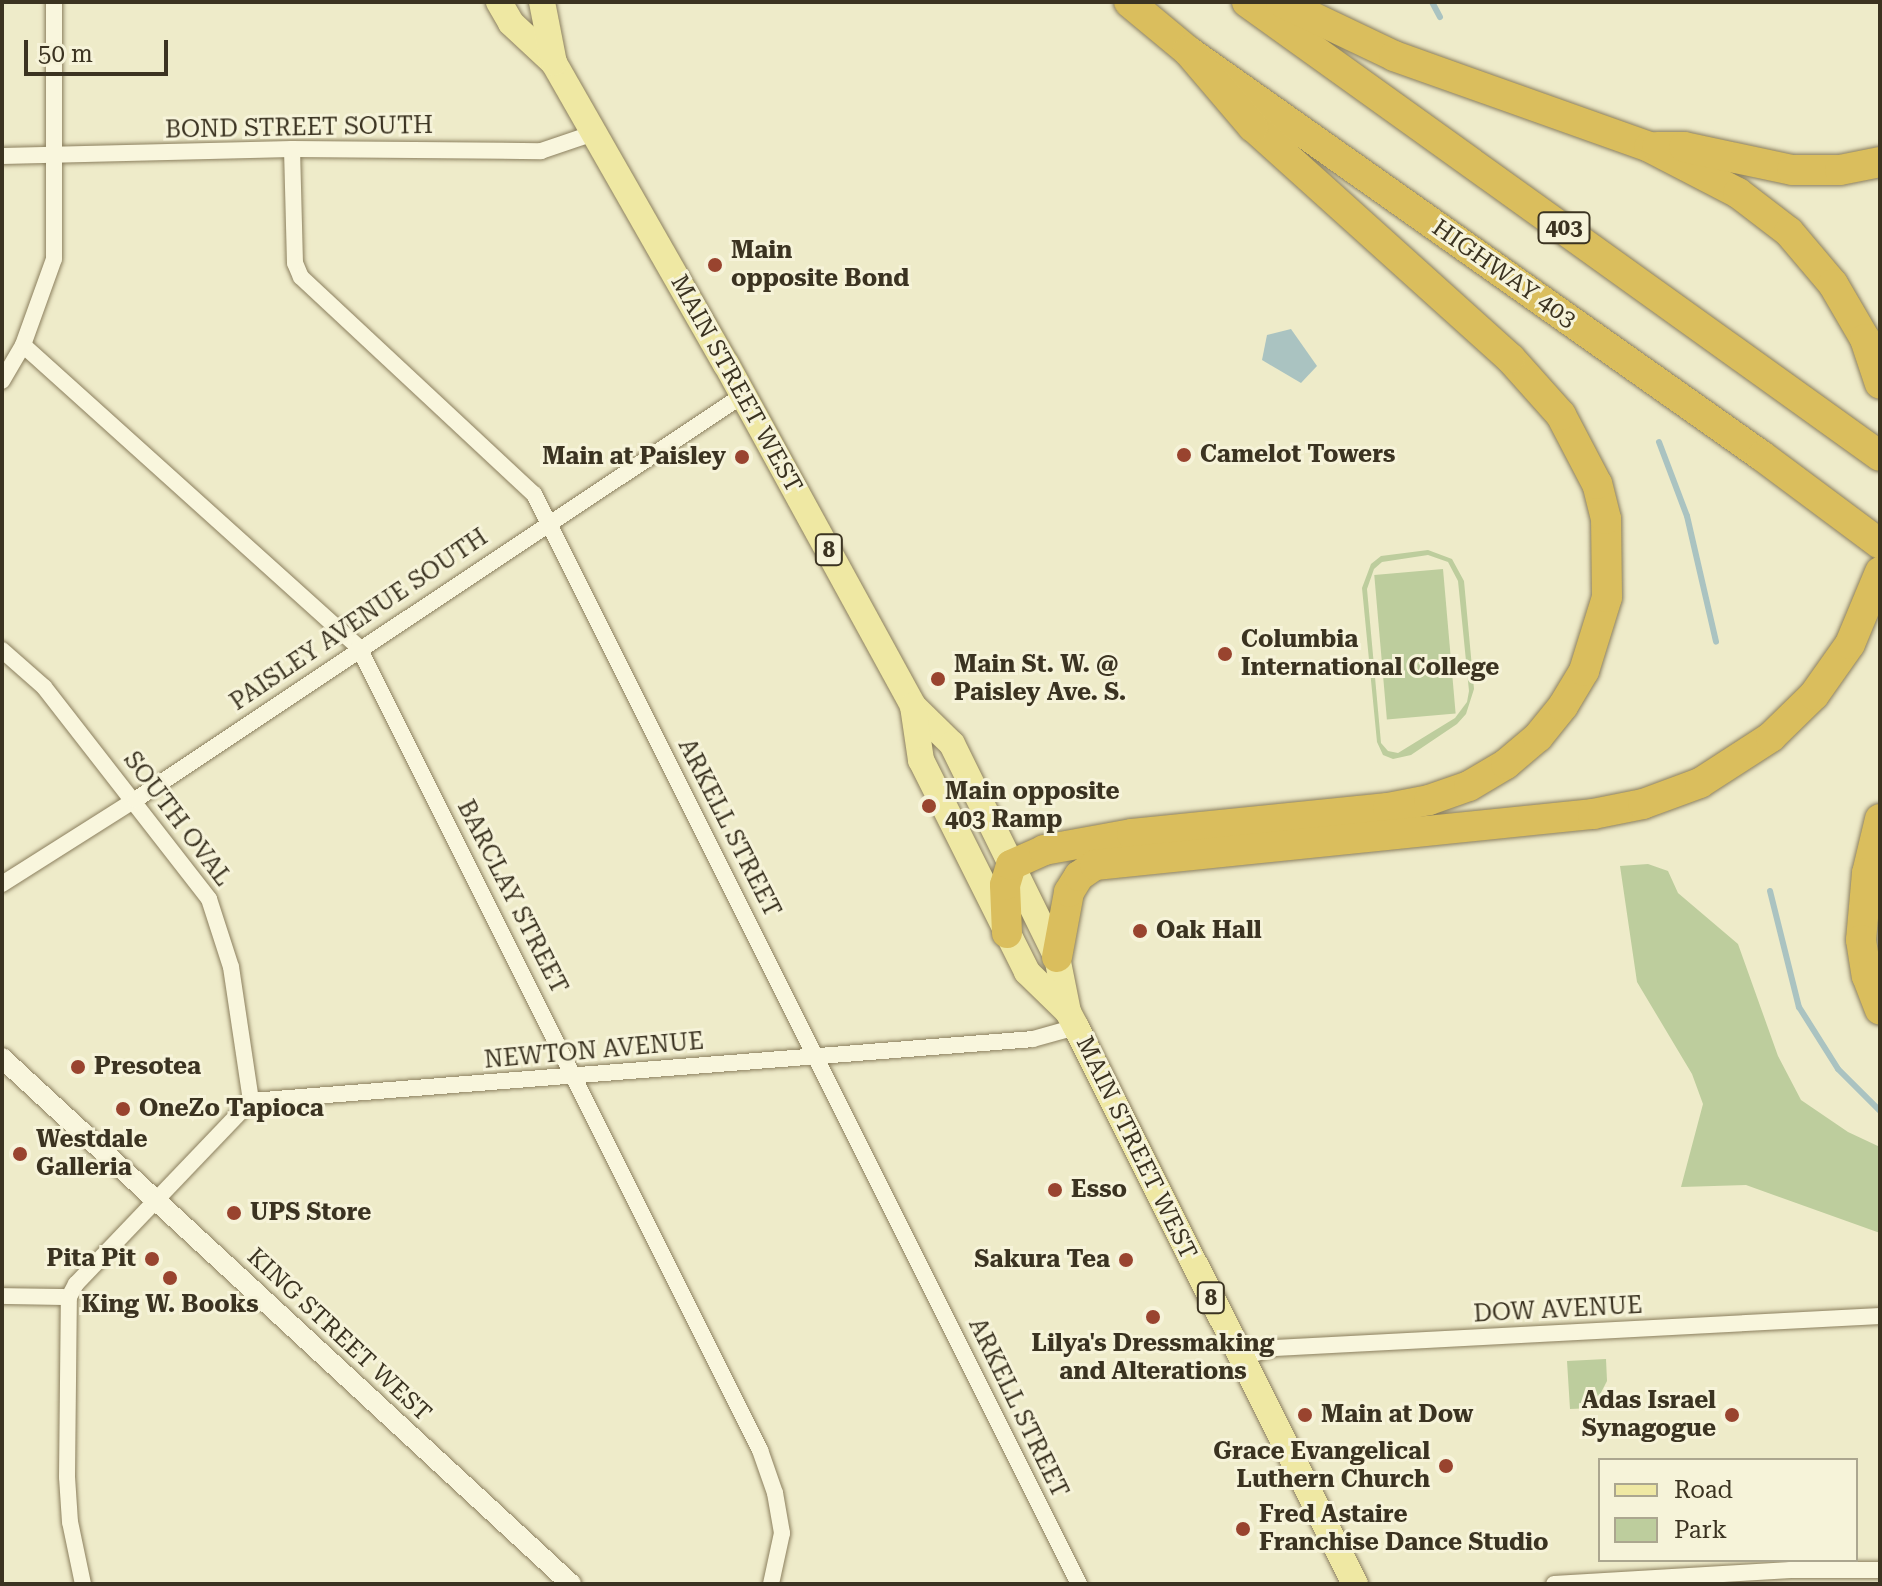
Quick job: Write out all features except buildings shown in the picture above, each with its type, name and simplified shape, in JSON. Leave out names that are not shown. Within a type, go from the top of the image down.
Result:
[{"type":"highway","name":"HIGHWAY 403","points":[[1129,2],[1188,51],[1762,456],[1880,544]]},
{"type":"highway","name":"403","points":[[1247,2],[1880,456]]},
{"type":"highway","points":[[1281,2],[1394,56],[1649,147],[1738,193],[1789,232],[1833,284],[1865,339],[1880,384]]},
{"type":"highway","points":[[1007,933],[1005,885],[1011,865],[1044,850],[1132,834],[1388,808],[1429,800],[1469,786],[1506,764],[1538,737],[1563,706],[1584,671],[1607,597],[1608,560],[1603,508],[1582,449],[1561,415],[1510,358],[1253,127],[1188,51]]},
{"type":"highway","points":[[1649,147],[1684,147],[1792,170],[1840,170],[1880,162]]},
{"type":"highway","points":[[1057,957],[1069,892],[1079,876],[1095,865],[1593,814],[1643,804],[1682,791],[1734,764],[1786,724],[1814,695],[1850,644],[1880,570],[1762,456]]},
{"type":"highway","points":[[1880,819],[1867,873],[1861,940],[1867,976],[1880,1010]]},
{"type":"main road","name":"MAIN STREET WEST","points":[[499,2],[511,23],[554,63],[743,395],[913,706],[952,744],[1057,957],[1072,1020],[1355,1584]]},
{"type":"main road","name":"MAIN STREET WEST","points":[[542,2],[554,63]]},
{"type":"main road","name":"MAIN STREET WEST","points":[[913,706],[921,760],[1007,933],[1027,972],[1072,1020]]},
{"type":"street","points":[[2,381],[23,345],[54,259],[54,2]]},
{"type":"street","name":"BOND STREET SOUTH","points":[[2,156],[292,149],[541,151],[594,133]]},
{"type":"street","name":"ARKELL STREET","points":[[292,149],[295,263],[301,277],[534,494],[1079,1584]]},
{"type":"street","name":"BARCLAY STREET","points":[[23,345],[359,648],[577,1078],[760,1450],[775,1493],[782,1533],[771,1584]]},
{"type":"street","name":"PAISLEY AVENUE SOUTH","points":[[2,884],[135,800],[548,522],[743,395]]},
{"type":"street","name":"SOUTH OVAL","points":[[2,650],[44,687],[135,800],[209,899],[223,933],[251,1101]]},
{"type":"street","name":"NEWTON AVENUE","points":[[251,1101],[577,1078],[1033,1039],[1072,1020]]},
{"type":"street","name":"KING STREET WEST","points":[[2,1058],[571,1584]]},
{"type":"street","points":[[83,1584],[70,1522],[67,1477],[69,1297],[76,1284],[251,1101]]},
{"type":"street","points":[[2,1296],[69,1297]]},
{"type":"street","name":"DOW AVENUE","points":[[1241,1357],[1275,1348],[1880,1316]]},
{"type":"street","points":[[1554,1584],[1791,1570],[1880,1570]]},
{"type":"green space","points":[[1428,550],[1452,559],[1464,581],[1474,689],[1466,714],[1457,724],[1411,755],[1393,759],[1383,755],[1377,742],[1362,588],[1371,564],[1381,556]],"holes":[[[1428,555],[1448,562],[1458,581],[1469,691],[1467,702],[1455,718],[1398,753],[1388,751],[1381,743],[1367,589],[1374,569],[1382,562]]]},
{"type":"green space","points":[[1443,569],[1456,713],[1387,719],[1374,575]]},
{"type":"green space","points":[[1648,864],[1668,871],[1678,893],[1738,944],[1778,1056],[1801,1100],[1848,1132],[1880,1147],[1880,1233],[1746,1185],[1681,1187],[1703,1104],[1692,1074],[1637,982],[1620,866]]},
{"type":"green space","points":[[1606,1359],[1607,1381],[1593,1408],[1570,1409],[1567,1361]]},
{"type":"water","points":[[1291,329],[1317,366],[1301,383],[1262,360],[1267,335]]},
{"type":"waterway","points":[[1432,2],[1440,17]]},
{"type":"waterway","points":[[1659,442],[1687,516],[1716,642]]},
{"type":"waterway","points":[[1770,891],[1799,1007],[1838,1069],[1880,1111]]},
{"type":"place","name":"Main opposite Bond","points":[[715,265]]},
{"type":"place","name":"Camelot Towers","points":[[1184,455]]},
{"type":"place","name":"Main at Paisley","points":[[742,457]]},
{"type":"place","name":"Columbia International College","points":[[1225,654]]},
{"type":"place","name":"Main St. W. @ Paisley Ave. S.","points":[[938,679]]},
{"type":"place","name":"Main opposite 403 Ramp","points":[[929,806]]},
{"type":"place","name":"Oak Hall","points":[[1140,931]]},
{"type":"place","name":"Presotea","points":[[78,1067]]},
{"type":"place","name":"OneZo Tapioca","points":[[123,1109]]},
{"type":"place","name":"Westdale Galleria","points":[[20,1154]]},
{"type":"place","name":"Esso","points":[[1055,1190]]},
{"type":"place","name":"UPS Store","points":[[234,1213]]},
{"type":"place","name":"Pita Pit","points":[[152,1259]]},
{"type":"place","name":"Sakura Tea","points":[[1126,1260]]},
{"type":"place","name":"King W. Books","points":[[170,1278]]},
{"type":"place","name":"Lilya's Dressmaking and Alterations","points":[[1153,1317]]},
{"type":"place","name":"Main at Dow","points":[[1305,1415]]},
{"type":"place","name":"Adas Israel Synagogue","points":[[1732,1415]]},
{"type":"place","name":"Grace Evangelical Luthern Church","points":[[1446,1466]]},
{"type":"place","name":"Fred Astaire Franchise Dance Studio","points":[[1243,1529]]}]
